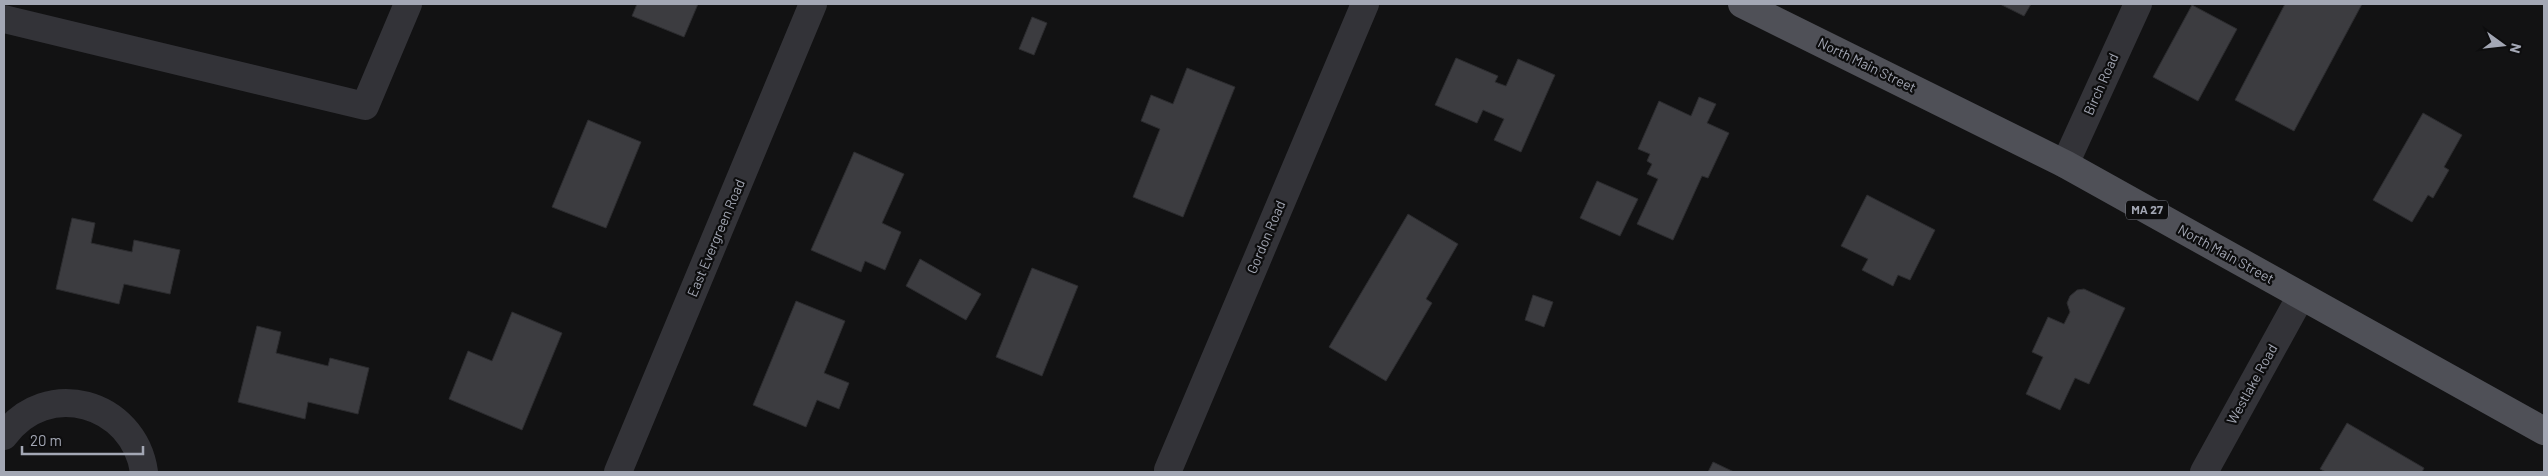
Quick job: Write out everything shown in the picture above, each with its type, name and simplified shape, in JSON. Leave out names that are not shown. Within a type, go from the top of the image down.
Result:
[{"type":"main road","name":"North Main Street","points":[[1742,4],[2065,164],[2544,431]]},
{"type":"street","points":[[4,19],[366,106],[408,4]]},
{"type":"street","name":"East Evergreen Road","points":[[618,472],[813,4]]},
{"type":"street","name":"Gordon Road","points":[[1168,470],[1365,4]]},
{"type":"street","name":"Birch Road","points":[[2065,164],[2138,4]]},
{"type":"street","name":"Westlake Road","points":[[2204,472],[2301,296]]},
{"type":"street","points":[[4,436],[9,429],[30,412],[56,402],[84,404],[109,415],[136,444],[144,472]]},
{"type":"building","points":[[637,4],[698,4],[684,37],[632,16]]},
{"type":"building","points":[[2000,4],[2031,4],[2024,16]]},
{"type":"building","points":[[2285,4],[2362,4],[2294,131],[2235,100]]},
{"type":"building","points":[[2192,5],[2237,29],[2198,101],[2153,77]]},
{"type":"building","points":[[1032,17],[1047,23],[1034,55],[1019,49]]},
{"type":"building","points":[[1456,58],[1498,76],[1495,82],[1506,86],[1518,59],[1555,75],[1521,152],[1494,140],[1504,119],[1483,110],[1477,123],[1435,105]]},
{"type":"building","points":[[1187,68],[1235,87],[1183,217],[1133,197],[1160,129],[1141,121],[1151,95],[1173,104]]},
{"type":"building","points":[[1699,97],[1716,104],[1707,123],[1729,133],[1708,178],[1702,176],[1673,240],[1637,224],[1658,179],[1647,174],[1652,164],[1647,161],[1650,154],[1638,149],[1659,101],[1691,116]]},
{"type":"building","points":[[2423,113],[2462,135],[2444,167],[2449,170],[2433,198],[2428,195],[2412,222],[2373,200]]},
{"type":"building","points":[[588,120],[641,142],[606,228],[552,207]]},
{"type":"building","points":[[854,152],[904,174],[882,223],[901,232],[885,270],[865,261],[861,272],[811,250]]},
{"type":"building","points":[[1597,181],[1638,199],[1620,236],[1580,218]]},
{"type":"building","points":[[1867,195],[1935,230],[1910,280],[1898,275],[1893,286],[1862,270],[1868,259],[1841,246]]},
{"type":"building","points":[[1408,214],[1458,244],[1426,299],[1432,303],[1386,381],[1329,347]]},
{"type":"building","points":[[72,218],[95,223],[91,243],[132,252],[134,240],[180,250],[170,294],[124,284],[119,304],[56,289]]},
{"type":"building","points":[[920,259],[981,294],[966,320],[906,286]]},
{"type":"building","points":[[1032,268],[1078,286],[1042,376],[996,357]]},
{"type":"building","points":[[2084,289],[2125,308],[2089,384],[2075,378],[2060,410],[2026,394],[2043,357],[2032,352],[2048,317],[2064,324],[2070,312],[2067,303],[2070,296],[2077,290]]},
{"type":"building","points":[[1533,295],[1553,302],[1544,327],[1525,320]]},
{"type":"building","points":[[796,301],[845,321],[824,373],[849,383],[839,409],[817,400],[806,427],[753,405]]},
{"type":"building","points":[[512,312],[562,333],[522,430],[449,399],[468,351],[492,361]]},
{"type":"building","points":[[257,326],[281,332],[276,353],[328,366],[330,358],[369,368],[358,414],[308,402],[305,419],[238,402]]},
{"type":"building","points":[[2347,423],[2424,468],[2422,472],[2326,472],[2320,469]]},
{"type":"building","points":[[1713,462],[1734,472],[1708,472]]}]
